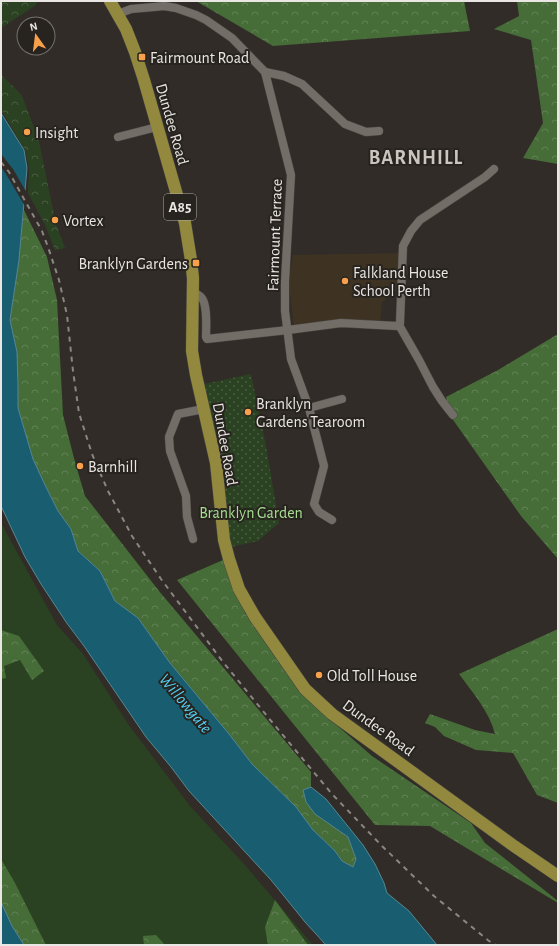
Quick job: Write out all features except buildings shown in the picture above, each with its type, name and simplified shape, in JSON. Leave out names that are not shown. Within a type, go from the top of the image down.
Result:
[{"type":"main road","name":"Dundee Road","points":[[110,1],[126,29],[135,52],[185,223],[191,260],[193,292],[192,351],[216,463],[224,540],[239,589],[255,617],[305,689],[332,714],[514,846],[558,876]]},
{"type":"street","points":[[118,14],[154,6],[176,8],[192,13],[206,20],[232,38],[265,72],[284,76],[302,84],[344,124],[366,132],[379,131]]},
{"type":"street","name":"Fairmount Terrace","points":[[265,72],[291,175],[285,281],[285,311],[291,359],[309,408],[324,466],[314,504],[320,512],[332,520]]},
{"type":"street","points":[[118,138],[157,127]]},
{"type":"street","points":[[453,415],[433,387],[399,325],[403,246],[411,231],[420,220],[486,177],[494,169]]},
{"type":"street","points":[[193,292],[200,296],[204,301],[207,339],[341,323],[399,325]]},
{"type":"street","points":[[309,408],[342,399]]},
{"type":"street","points":[[193,538],[187,517],[186,496],[170,451],[169,437],[178,414],[204,409]]},
{"type":"shaded area","name":"Falkland House School Perth","points":[[401,253],[400,291],[396,291],[382,302],[380,323],[294,327],[290,293],[290,271],[293,255]]},
{"type":"green space","points":[[1,1],[37,1],[36,5],[19,16],[16,16],[16,18],[1,28]]},
{"type":"green space","points":[[196,1],[464,1],[470,31],[273,46]]},
{"type":"green space","points":[[517,1],[558,1],[558,164],[523,158],[543,123],[531,40],[494,29],[519,16]]},
{"type":"green space","points":[[1,75],[22,96],[29,114],[39,142],[56,224],[65,248],[55,250],[45,225],[28,193],[29,168],[25,150],[1,110]]},
{"type":"green space","points":[[24,210],[47,257],[57,300],[63,415],[85,496],[159,591],[311,772],[311,787],[303,790],[314,813],[348,837],[356,859],[353,867],[342,861],[335,851],[313,830],[296,807],[252,764],[170,663],[138,618],[115,601],[100,571],[78,551],[71,529],[58,511],[33,459],[18,408],[18,385],[10,320]]},
{"type":"green space","points":[[558,334],[558,559],[521,516],[451,417],[446,397],[498,370]]},
{"type":"green space","name":"Branklyn Garden","points":[[251,374],[266,446],[279,523],[258,541],[229,548],[222,461],[204,384]]},
{"type":"green space","points":[[1,523],[57,625],[83,654],[128,724],[190,806],[244,864],[313,945],[38,945],[1,880]]},
{"type":"green space","points":[[223,560],[245,613],[300,693],[372,756],[471,823],[485,843],[558,901],[558,903],[430,826],[375,825],[177,580]]},
{"type":"green space","points":[[558,629],[558,803],[537,795],[513,753],[476,750],[444,736],[435,727],[425,723],[430,714],[475,730],[495,734],[485,710],[459,674]]},
{"type":"green space","points":[[1,630],[19,636],[44,671],[32,680],[20,660],[4,666],[6,678],[1,679]]},
{"type":"green space","points":[[1,859],[15,883],[46,945],[24,945],[12,926],[1,904]]},
{"type":"green space","points":[[275,900],[308,945],[268,945],[265,927]]},
{"type":"green space","points":[[156,935],[165,945],[144,945],[143,936]]},
{"type":"water","name":"Willowgate","points":[[1,113],[24,150],[27,168],[19,260],[10,320],[17,352],[18,408],[33,459],[58,511],[71,529],[78,551],[100,571],[115,601],[138,618],[170,663],[252,764],[296,807],[313,830],[335,851],[342,861],[353,867],[356,859],[348,837],[315,814],[306,802],[303,790],[311,787],[326,799],[363,845],[375,864],[387,893],[409,911],[437,945],[326,945],[271,880],[189,791],[146,737],[66,622],[25,557],[1,506]]},
{"type":"water","points":[[1,902],[12,926],[24,945],[1,945]]},
{"type":"pier","points":[[1,154],[13,169],[27,193],[26,208],[1,167]]},
{"type":"railway","points":[[1,162],[9,172],[42,231],[48,247],[59,280],[67,315],[79,413],[92,454],[108,491],[132,536],[161,579],[223,662],[332,794],[382,846],[434,896],[489,941],[496,945]]},
{"type":"place","name":"Fairmount Road","points":[[142,57]]},
{"type":"place","name":"Insight","points":[[27,132]]},
{"type":"place","name":"Vortex","points":[[55,220]]},
{"type":"place","name":"Branklyn Gardens","points":[[196,263]]},
{"type":"place","name":"Falkland House School Perth","points":[[345,281]]},
{"type":"place","name":"Branklyn Gardens Tearoom","points":[[248,412]]},
{"type":"place","name":"Barnhill","points":[[80,466]]},
{"type":"place","name":"Old Toll House","points":[[319,675]]},
{"type":"district","name":"BARNHILL","points":[[416,157]]}]
